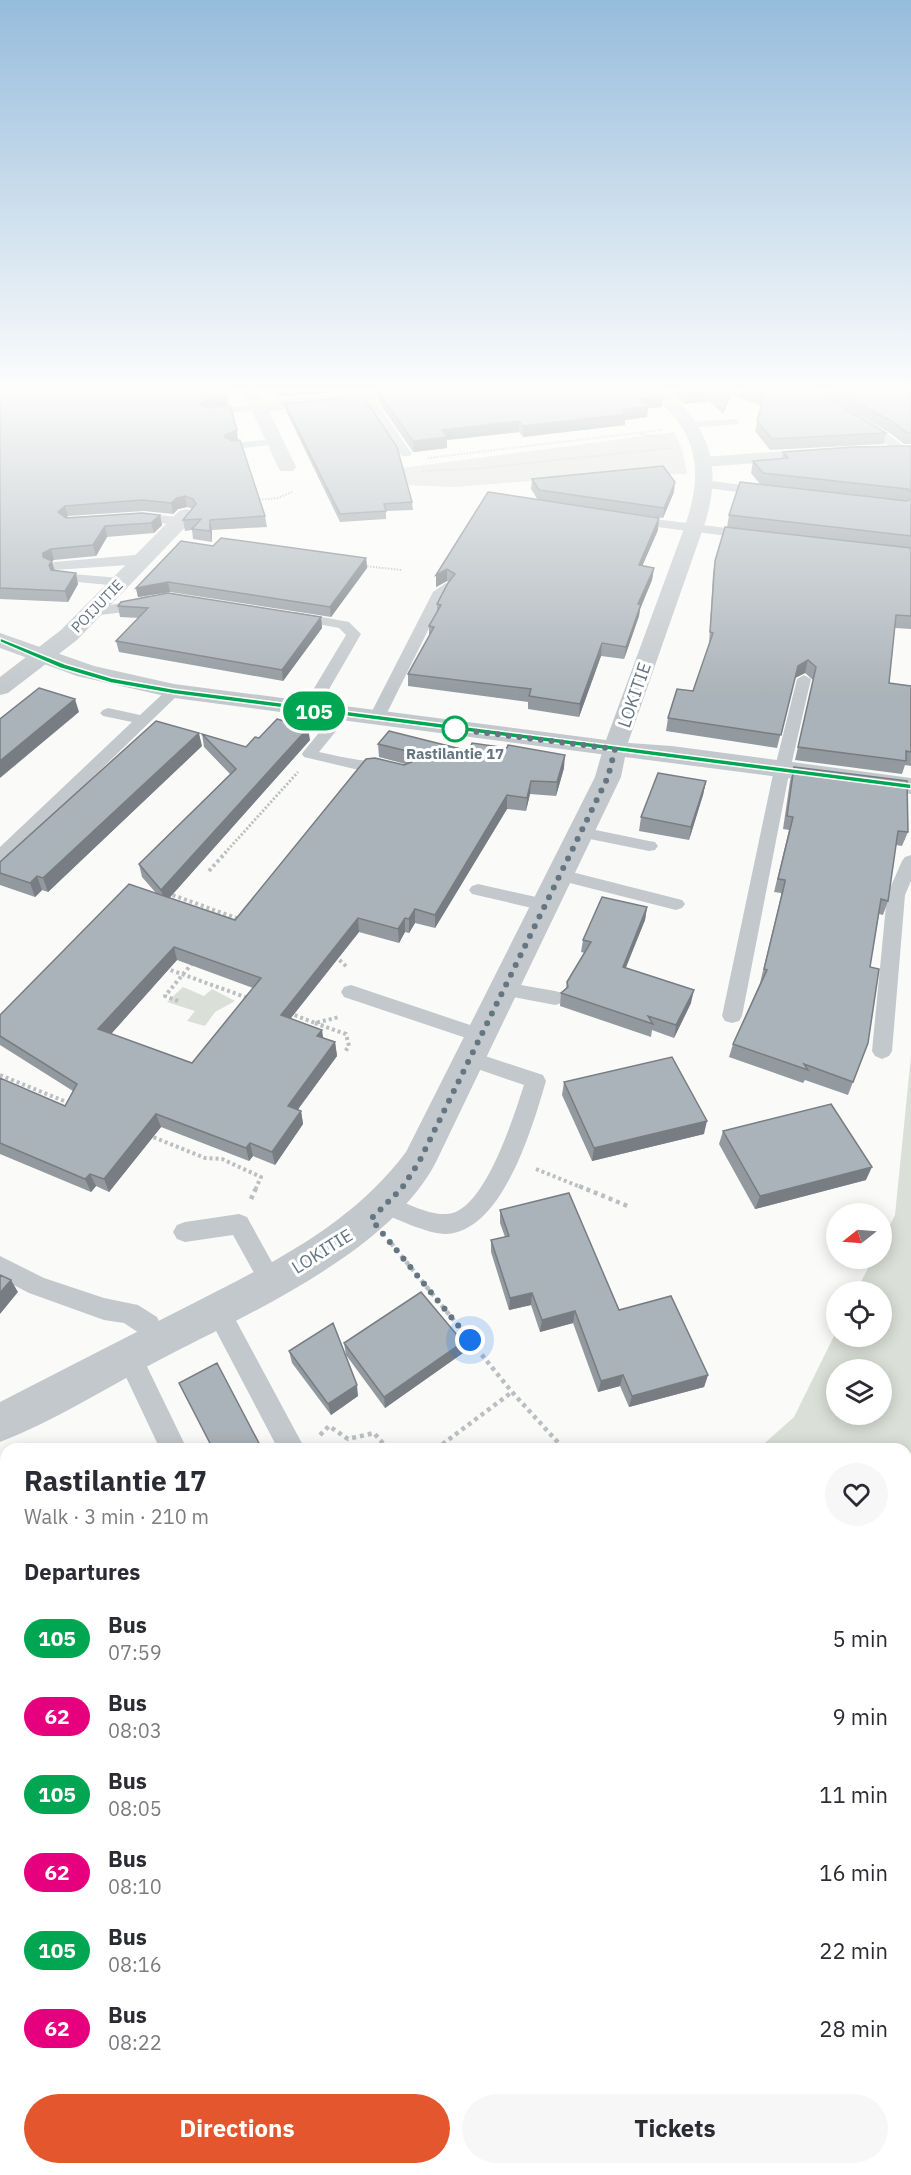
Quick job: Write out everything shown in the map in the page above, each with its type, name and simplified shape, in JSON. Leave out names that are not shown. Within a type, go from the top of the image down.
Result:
[{"type":"street","name":"LOKITIE","points":[[0,1423],[271,1282],[335,1245],[378,1211],[402,1188],[419,1162],[608,777],[615,749],[693,529],[702,494]]},
{"type":"street","name":"POIJUTIE","points":[[0,688],[41,658],[93,612],[120,582],[178,528]]},
{"type":"street","points":[[0,640],[41,658],[111,680],[174,692],[911,786]]},
{"type":"lane","points":[[122,518],[144,517],[178,528]]},
{"type":"lane","points":[[621,519],[765,537]]},
{"type":"lane","points":[[120,582],[58,572],[135,559],[143,560]]},
{"type":"lane","points":[[376,719],[440,592],[446,587]]},
{"type":"lane","points":[[93,612],[157,598]]},
{"type":"lane","points":[[276,614],[344,625],[354,634],[309,710]]},
{"type":"lane","points":[[732,1016],[780,779],[804,679]]},
{"type":"lane","points":[[0,857],[174,692]]},
{"type":"lane","points":[[108,713],[144,720]]},
{"type":"lane","points":[[341,715],[310,754],[363,766],[376,764],[405,771]]},
{"type":"lane","points":[[581,832],[649,846]]},
{"type":"lane","points":[[882,1051],[896,895],[911,861]]},
{"type":"lane","points":[[478,890],[552,890],[676,904]]},
{"type":"lane","points":[[504,989],[555,998]]},
{"type":"lane","points":[[358,994],[476,1047],[536,1082],[508,1158],[489,1193],[466,1220],[448,1224],[378,1211]]},
{"type":"lane","points":[[185,1232],[239,1224],[271,1282]]},
{"type":"lane","points":[[0,1266],[37,1286],[104,1309],[129,1313],[148,1325],[142,1349],[172,1443]]},
{"type":"lane","points":[[217,1310],[301,1443]]},
{"type":"path","points":[[255,500],[287,495]]},
{"type":"path","points":[[356,565],[402,570]]},
{"type":"path","points":[[210,871],[313,756]]},
{"type":"path","points":[[160,891],[244,921]]},
{"type":"path","points":[[227,925],[234,918]]},
{"type":"path","points":[[178,1001],[165,996],[200,954]]},
{"type":"path","points":[[315,1023],[347,1014],[358,994],[342,960],[333,955]]},
{"type":"path","points":[[162,966],[249,998]]},
{"type":"path","points":[[282,1011],[346,1034],[349,1046],[344,1053]]},
{"type":"path","points":[[0,1076],[76,1106]]},
{"type":"path","points":[[140,1132],[205,1158],[222,1159],[261,1177],[239,1224]]},
{"type":"path","points":[[508,1158],[630,1207]]},
{"type":"path","points":[[378,1211],[512,1392],[559,1443]]},
{"type":"path","points":[[444,1443],[512,1392]]},
{"type":"path","points":[[305,1443],[329,1426],[348,1439],[374,1433],[383,1443]]},
{"type":"shaded area","points":[[183,987],[204,996],[212,989],[235,1001],[215,1012],[205,1026],[187,1021],[195,1011],[167,1002]]},
{"type":"shaded area","points":[[911,1056],[911,1443],[765,1443],[794,1417],[829,1347],[892,1347],[892,1281],[861,1281],[868,1269],[892,1269],[892,1221],[895,1215]]},
{"type":"building","points":[[0,494],[258,494],[265,516],[210,520],[210,531],[192,529],[201,519],[183,520],[196,504],[193,499],[185,496],[171,503],[142,500],[65,506],[58,512],[66,518],[142,513],[160,515],[151,523],[105,526],[93,545],[51,549],[43,553],[43,557],[52,561],[49,565],[51,570],[76,573],[65,591],[0,588]]},
{"type":"building","points":[[330,494],[410,494],[412,502],[384,504],[386,511],[340,514]]},
{"type":"building","points":[[487,494],[659,518],[639,565],[654,568],[638,604],[641,604],[626,647],[602,643],[580,704],[529,696],[531,689],[408,674],[434,627],[429,626],[441,605],[437,604],[455,574],[447,569],[436,575]]},
{"type":"building","points":[[563,494],[670,494],[664,508]]},
{"type":"building","points":[[736,494],[841,494],[907,501],[911,499],[911,536],[729,515]]},
{"type":"building","points":[[725,527],[911,548],[911,616],[896,615],[889,683],[911,686],[911,752],[906,751],[906,761],[798,747],[816,667],[808,660],[798,666],[781,735],[668,718],[677,689],[693,691],[713,633],[710,632],[715,561]]},
{"type":"building","points":[[221,538],[366,558],[330,607],[168,582],[136,588],[181,541],[213,546]]},
{"type":"building","points":[[168,593],[321,617],[282,670],[116,641],[148,608],[118,606],[121,602]]},
{"type":"building","points":[[39,688],[75,699],[0,761],[0,719]]},
{"type":"building","points":[[277,719],[308,728],[161,890],[139,864],[236,769],[202,734],[246,747],[255,737],[259,738]]},
{"type":"building","points":[[156,721],[199,733],[43,878],[37,876],[30,883],[0,873],[0,862]]},
{"type":"building","points":[[389,731],[469,751],[472,743],[507,748],[508,745],[565,755],[557,782],[531,781],[527,798],[507,795],[435,915],[415,909],[409,919],[405,918],[398,929],[358,918],[281,1015],[322,1030],[317,1036],[335,1042],[288,1106],[301,1111],[272,1152],[250,1143],[246,1148],[156,1114],[104,1179],[90,1174],[85,1179],[0,1143],[0,1078],[65,1106],[77,1084],[0,1036],[0,1015],[129,884],[235,920],[366,759],[375,758],[404,765],[412,762],[414,756],[411,752],[378,744]],"holes":[[[174,947],[261,978],[192,1063],[98,1029]]]},
{"type":"building","points":[[794,767],[907,781],[908,832],[898,831],[888,901],[881,899],[870,967],[879,969],[868,1043],[853,1082],[804,1064],[808,1070],[733,1044],[767,970],[764,969],[785,882],[785,880],[778,879],[793,817],[787,816]]},
{"type":"building","points":[[658,773],[706,781],[691,827],[641,817]]},
{"type":"building","points":[[602,897],[647,907],[623,967],[694,990],[676,1025],[648,1016],[653,1024],[561,993],[568,987],[567,982],[591,942],[583,940]]},
{"type":"building","points":[[672,1057],[707,1121],[594,1148],[564,1082]]},
{"type":"building","points":[[831,1104],[872,1167],[760,1196],[723,1131]]},
{"type":"building","points":[[569,1193],[619,1310],[671,1296],[708,1375],[632,1396],[623,1375],[601,1381],[575,1311],[542,1320],[532,1293],[510,1298],[491,1240],[509,1236],[500,1210]]},
{"type":"building","points":[[0,1275],[11,1280],[0,1293]]},
{"type":"building","points":[[421,1292],[463,1342],[384,1397],[344,1343]]},
{"type":"building","points":[[333,1323],[357,1385],[328,1404],[289,1351]]},
{"type":"building","points":[[217,1363],[259,1443],[210,1443],[179,1383]]},
{"type":"bus line","name":"105","points":[[0,640],[62,666],[111,680],[174,692],[911,786]]},
{"type":"place","name":"Rastilantie 17","points":[[455,729]]},
{"type":"route","points":[[455,729],[615,749],[608,777],[419,1162],[402,1188],[371,1219],[470,1340]]}]
